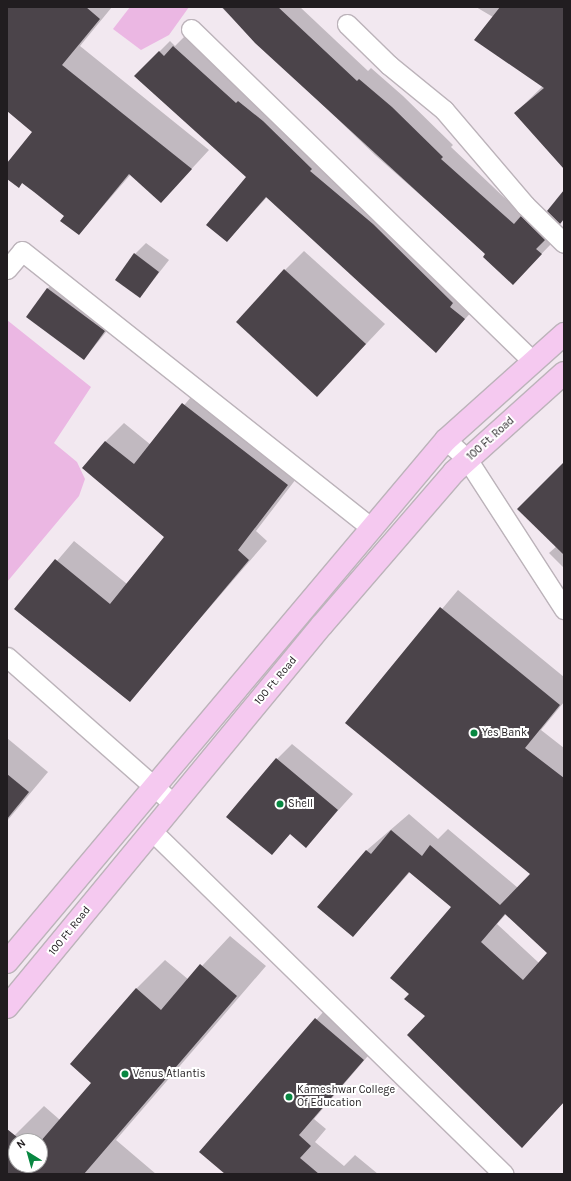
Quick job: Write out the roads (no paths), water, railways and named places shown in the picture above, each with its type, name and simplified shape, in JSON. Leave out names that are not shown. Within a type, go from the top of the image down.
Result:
[{"type":"main road","points":[[7,962],[154,785],[446,440],[564,334]]},
{"type":"main road","name":"100 Ft. Road","points":[[7,1007],[327,619],[467,459],[564,373]]},
{"type":"street","points":[[347,24],[389,65],[444,110],[525,204],[564,242]]},
{"type":"street","points":[[191,29],[534,362]]},
{"type":"street","points":[[7,269],[22,251],[372,528]]},
{"type":"street","points":[[446,440],[467,459],[564,609]]},
{"type":"street","points":[[7,656],[174,804]]},
{"type":"street","points":[[152,831],[503,1174]]},
{"type":"place","name":"Yes Bank","points":[[474,733]]},
{"type":"place","name":"Shell","points":[[280,804]]},
{"type":"place","name":"Venus Atlantis","points":[[125,1074]]},
{"type":"place","name":"Kameshwar College Of Education","points":[[289,1097]]}]
